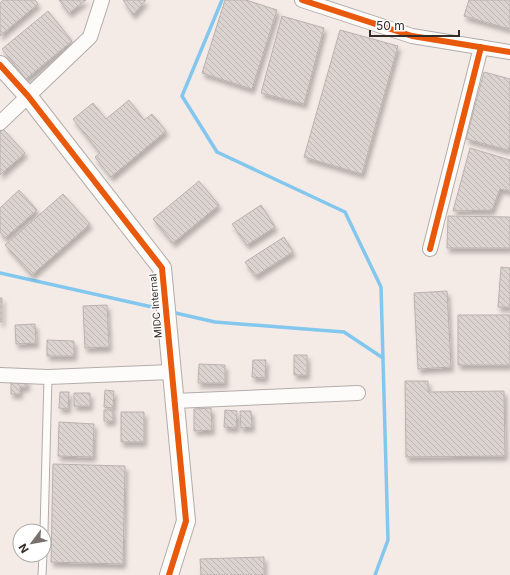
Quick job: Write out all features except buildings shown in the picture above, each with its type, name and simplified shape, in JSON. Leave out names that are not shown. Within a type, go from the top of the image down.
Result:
[{"type":"street","points":[[0,123],[90,37],[102,0]]},
{"type":"street","points":[[302,0],[412,36],[510,52]]},
{"type":"street","points":[[430,249],[481,48]]},
{"type":"street","name":"MIDC Internal","points":[[0,65],[28,96],[162,268],[168,344],[186,521],[169,575]]},
{"type":"street","points":[[0,375],[48,377],[171,372]]},
{"type":"street","points":[[174,401],[358,393]]},
{"type":"lane","points":[[44,523],[48,377]]},
{"type":"lane","points":[[42,575],[43,563]]},
{"type":"waterway","points":[[222,0],[182,96],[217,152],[345,212],[381,287],[388,540],[375,575]]},
{"type":"waterway","points":[[0,273],[161,309]]},
{"type":"waterway","points":[[171,312],[215,322],[344,332],[383,358]]},
{"type":"cycle path","points":[[302,0],[412,36],[510,52]]},
{"type":"cycle path","points":[[430,249],[481,47]]},
{"type":"cycle path","points":[[0,65],[28,96],[162,268],[186,521],[169,575]]}]
